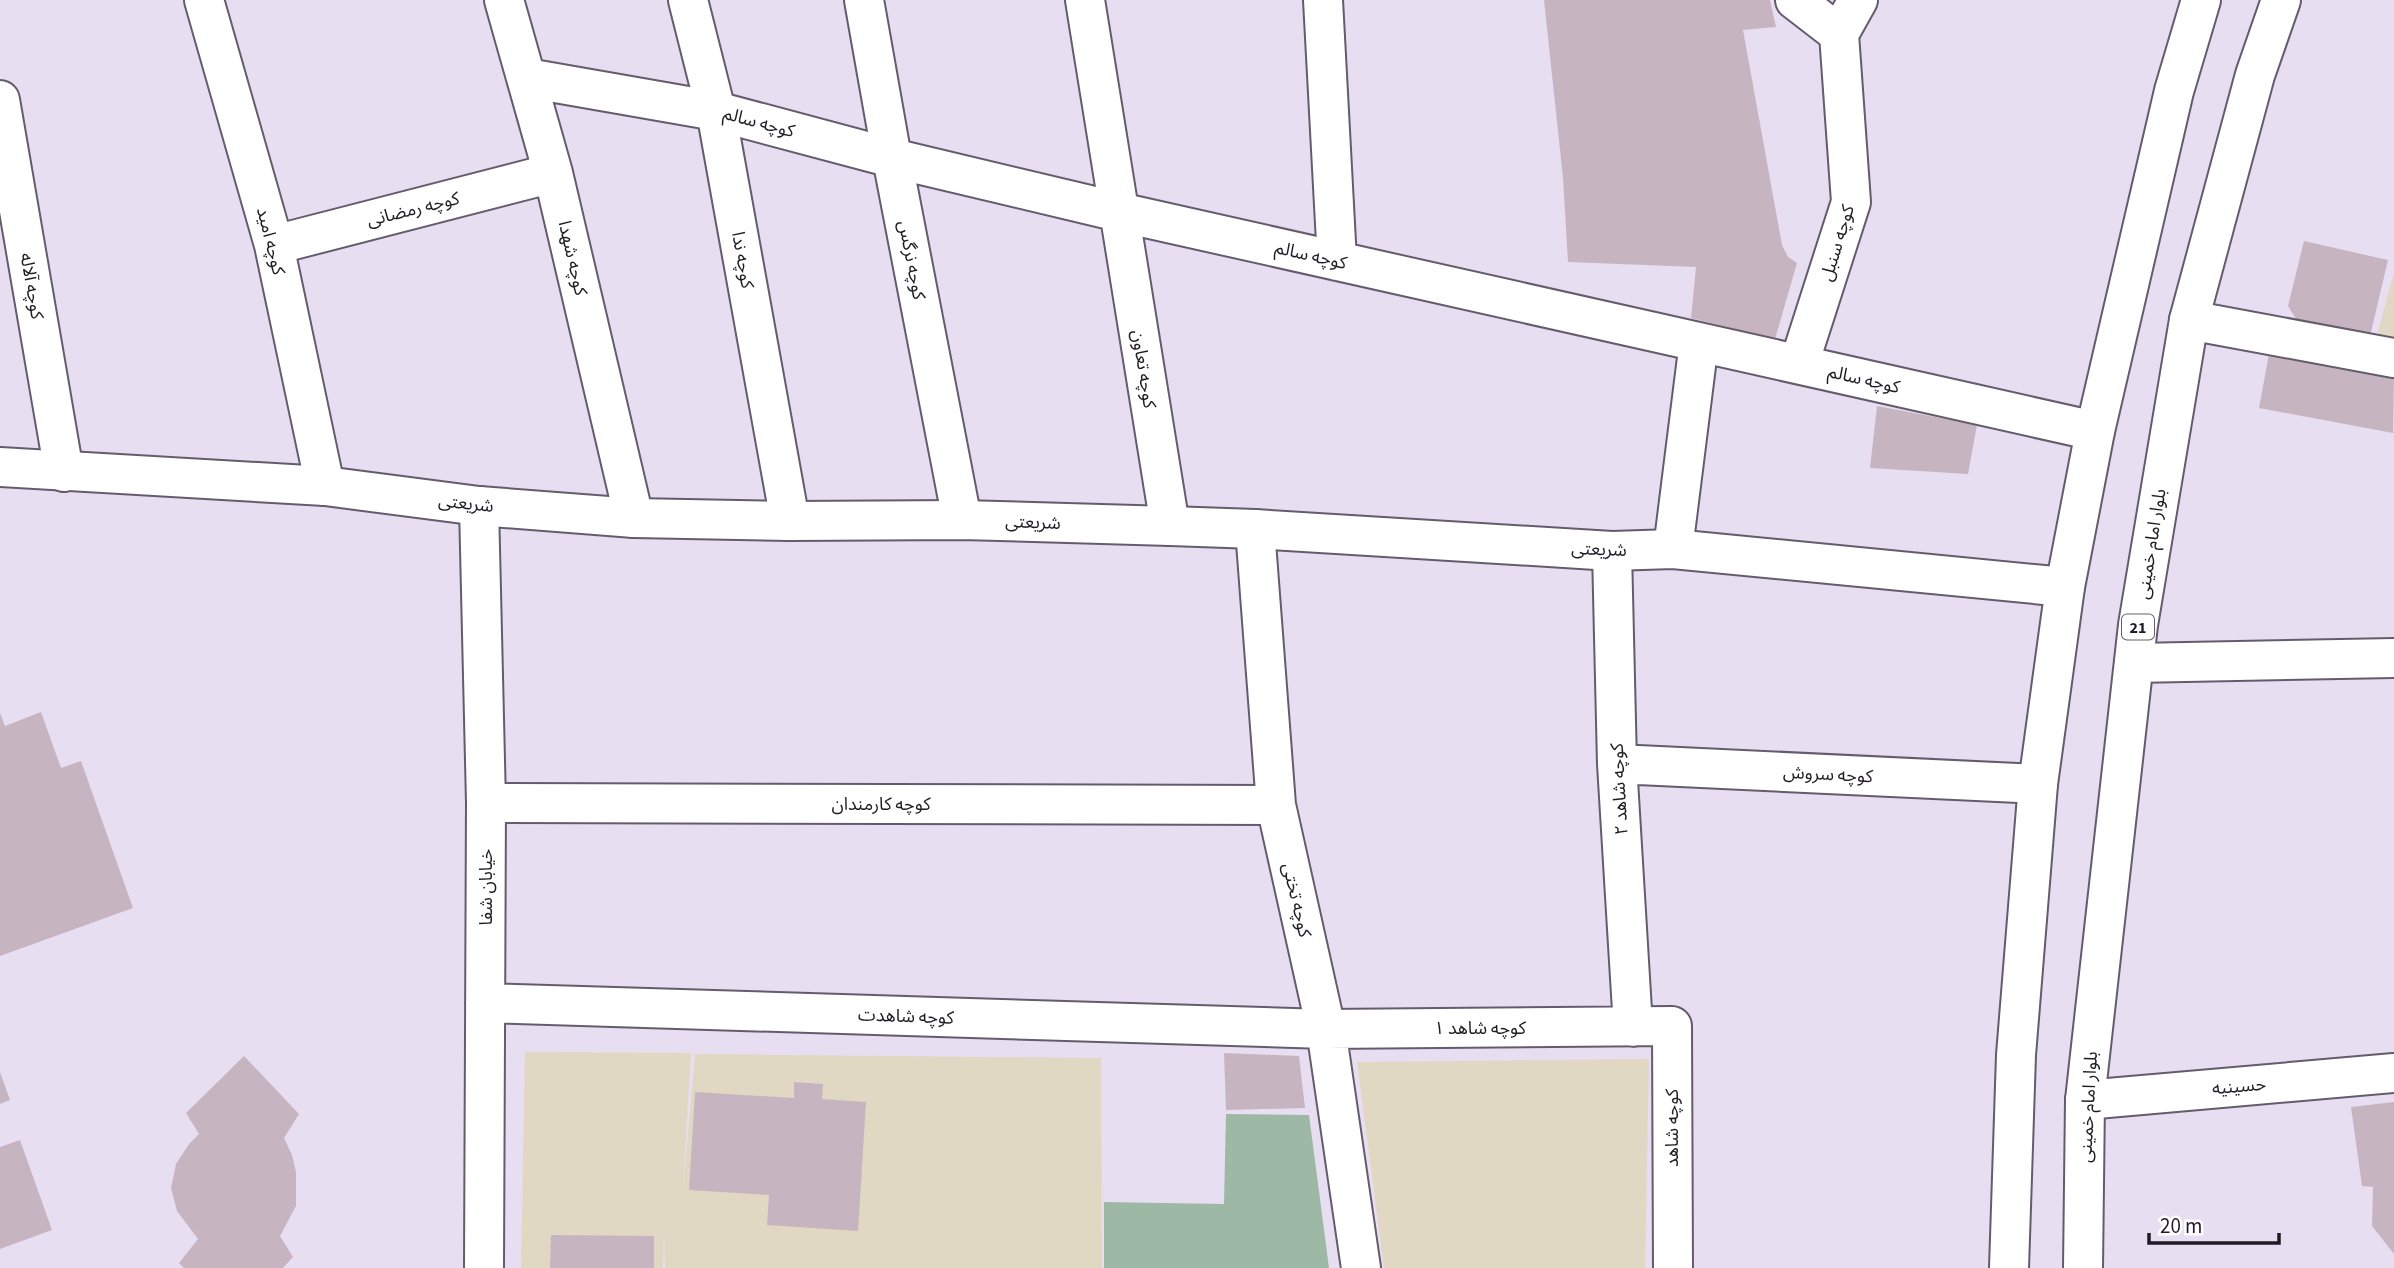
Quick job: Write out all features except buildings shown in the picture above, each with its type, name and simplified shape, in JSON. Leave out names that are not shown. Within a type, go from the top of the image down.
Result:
[{"type":"street","name":"کوچه امید","points":[[204,0],[274,245],[325,486]]},
{"type":"street","name":"کوچه شهدا","points":[[504,0],[553,173],[634,518]]},
{"type":"street","name":"کوچه ندا","points":[[688,0],[716,111],[790,521]]},
{"type":"street","name":"کوچه نرگس","points":[[864,0],[962,520]]},
{"type":"street","name":"کوچه تعاون","points":[[1086,0],[1170,526]]},
{"type":"street","points":[[1323,0],[1337,261]]},
{"type":"street","points":[[1795,0],[1839,34],[1858,0]]},
{"type":"street","points":[[2009,1268],[2016,1055],[2038,784],[2065,587],[2095,431],[2174,91],[2201,0]]},
{"type":"street","name":"بلوار امام خمینی","points":[[2083,1268],[2085,1100],[2142,598],[2189,320],[2255,75],[2280,0]]},
{"type":"street","name":"کوچه سنبل","points":[[1799,364],[1851,202],[1839,34]]},
{"type":"street","name":"کوچه سالم","points":[[527,78],[716,111],[892,158],[1119,212],[2095,431]]},
{"type":"street","name":"کوچه آلاله","points":[[0,100],[64,472]]},
{"type":"street","name":"کوچه رمضانی","points":[[274,245],[553,173]]},
{"type":"street","points":[[2189,320],[2394,358]]},
{"type":"street","points":[[1673,549],[1699,342]]},
{"type":"street","name":"شریعتی","points":[[0,467],[325,486],[479,506],[634,518],[962,520],[1170,526],[1612,551],[1673,549],[2065,587]]},
{"type":"street","name":"خیابان شفا","points":[[479,506],[486,803],[484,1268]]},
{"type":"street","name":"کوچه تختی","points":[[1255,529],[1276,805],[1326,1029],[1361,1268]]},
{"type":"street","name":"کوچه شاهد ۲","points":[[1612,551],[1617,764],[1633,1027]]},
{"type":"street","points":[[2134,663],[2394,658]]},
{"type":"street","name":"کوچه سروش","points":[[1617,764],[2038,784]]},
{"type":"street","name":"کوچه کارمندان","points":[[486,803],[1276,805]]},
{"type":"street","name":"کوچه شاهدت","points":[[485,1003],[1326,1029]]},
{"type":"street","name":"کوچه شاهد","points":[[1633,1027],[1672,1026],[1673,1268]]},
{"type":"street","name":"کوچه شاهد ۱","points":[[1326,1029],[1633,1027]]},
{"type":"street","name":"حسینیه","points":[[2085,1100],[2394,1073]]},
{"type":"shaded area","points":[[2394,272],[2394,338],[2377,335]]},
{"type":"shaded area","points":[[525,1052],[691,1053],[683,1190],[695,1054],[1101,1058],[1102,1268],[665,1268],[664,1231],[663,1268],[521,1268]]},
{"type":"shaded area","points":[[1649,1059],[1645,1268],[1384,1268],[1357,1062]]},
{"type":"green space","points":[[1226,1114],[1309,1115],[1329,1268],[1104,1268],[1104,1202],[1224,1204]]}]
